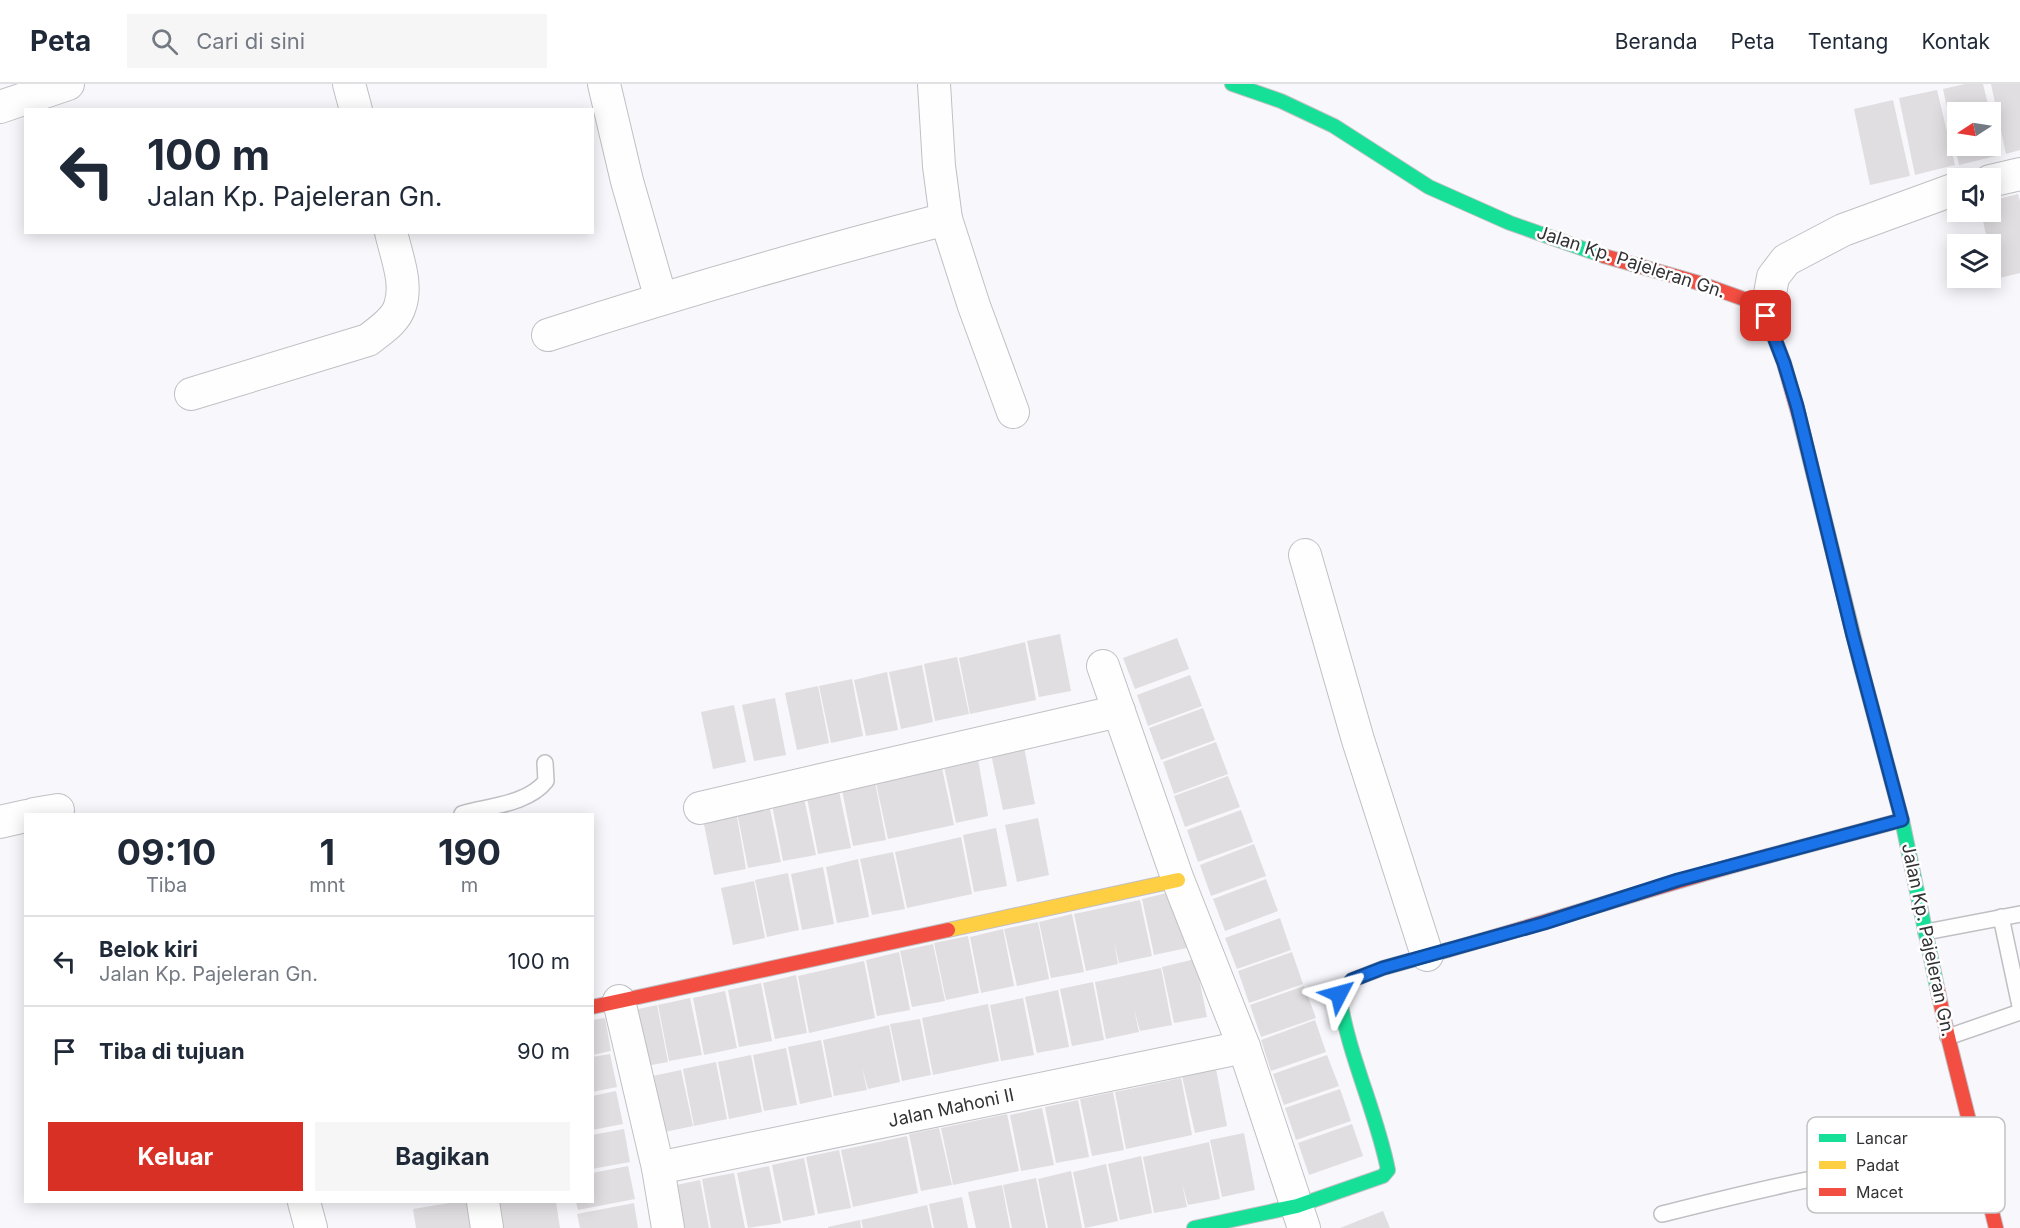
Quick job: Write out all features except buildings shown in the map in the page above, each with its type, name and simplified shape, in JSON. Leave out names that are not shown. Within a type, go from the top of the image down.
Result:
[{"type":"street","points":[[0,107],[68,84]]},
{"type":"street","points":[[349,84],[355,108]]},
{"type":"street","points":[[604,84],[627,182],[661,299]]},
{"type":"street","points":[[934,84],[939,166],[946,219],[974,306],[1013,412]]},
{"type":"street","name":"Jalan Kp. Pajeleran Gn.","points":[[1232,84],[1281,101],[1334,126],[1429,187],[1510,223],[1594,253],[1699,282],[1744,299],[1766,316],[1797,406],[1853,636],[1902,820],[1948,1037],[1968,1117]]},
{"type":"street","points":[[2001,178],[2020,174]]},
{"type":"street","points":[[1766,316],[1773,277],[1786,260],[1843,230],[1947,192]]},
{"type":"street","points":[[548,335],[814,254],[946,219]]},
{"type":"street","points":[[191,394],[368,340],[387,325],[400,307],[403,282],[391,234]]},
{"type":"street","points":[[1305,555],[1358,740],[1428,955]]},
{"type":"street","points":[[1103,666],[1178,880],[1244,1047],[1301,1217]]},
{"type":"street","points":[[700,808],[1119,711]]},
{"type":"street","points":[[0,822],[24,816]]},
{"type":"street","points":[[1194,1228],[1301,1217],[1383,1176],[1388,1170],[1385,1149],[1346,1035],[1341,1013],[1339,994],[1352,980],[1383,968],[1544,923],[1678,880],[1902,820]]},
{"type":"street","points":[[668,1228],[658,1168],[606,1004],[1178,880]]},
{"type":"street","name":"Jalan Mahoni II","points":[[658,1168],[1244,1047]]},
{"type":"street","points":[[304,1203],[311,1228]]},
{"type":"street","points":[[483,1203],[487,1228]]},
{"type":"street","name":"Jalan Kp. Pajeleran Gn.","points":[[1992,1213],[1996,1228]]},
{"type":"lane","points":[[466,813],[539,791],[546,781],[545,763]]},
{"type":"lane","points":[[1926,932],[2020,914]]},
{"type":"lane","points":[[2001,918],[2020,1006]]},
{"type":"lane","points":[[1948,1037],[2020,1012]]},
{"type":"lane","points":[[1662,1214],[1807,1181]]},
{"type":"traffic: fast","points":[[1232,84],[1281,101],[1334,126],[1429,187],[1510,223],[1604,256]]},
{"type":"traffic: fast","points":[[1862,670],[1902,820],[1937,987]]},
{"type":"traffic: fast","points":[[1194,1228],[1297,1206],[1383,1176],[1388,1170],[1383,1148],[1349,1039],[1339,994],[1352,980],[1383,968],[1448,950]]},
{"type":"traffic: slow","points":[[1799,416],[1862,670]]},
{"type":"traffic: slow","points":[[1768,856],[1902,820]]},
{"type":"traffic: slow","points":[[948,930],[1178,880]]},
{"type":"traffic: jam","points":[[1604,256],[1699,283],[1744,299],[1766,316],[1784,363],[1799,416]]},
{"type":"traffic: jam","points":[[1448,950],[1768,856]]},
{"type":"traffic: jam","points":[[594,1007],[948,930]]},
{"type":"traffic: jam","points":[[1937,987],[1968,1117]]},
{"type":"traffic: jam","points":[[1992,1213],[1996,1228]]},
{"type":"route","points":[[1339,994],[1352,980],[1383,968],[1544,923],[1678,880],[1902,820],[1853,636],[1797,406],[1766,316]]}]
